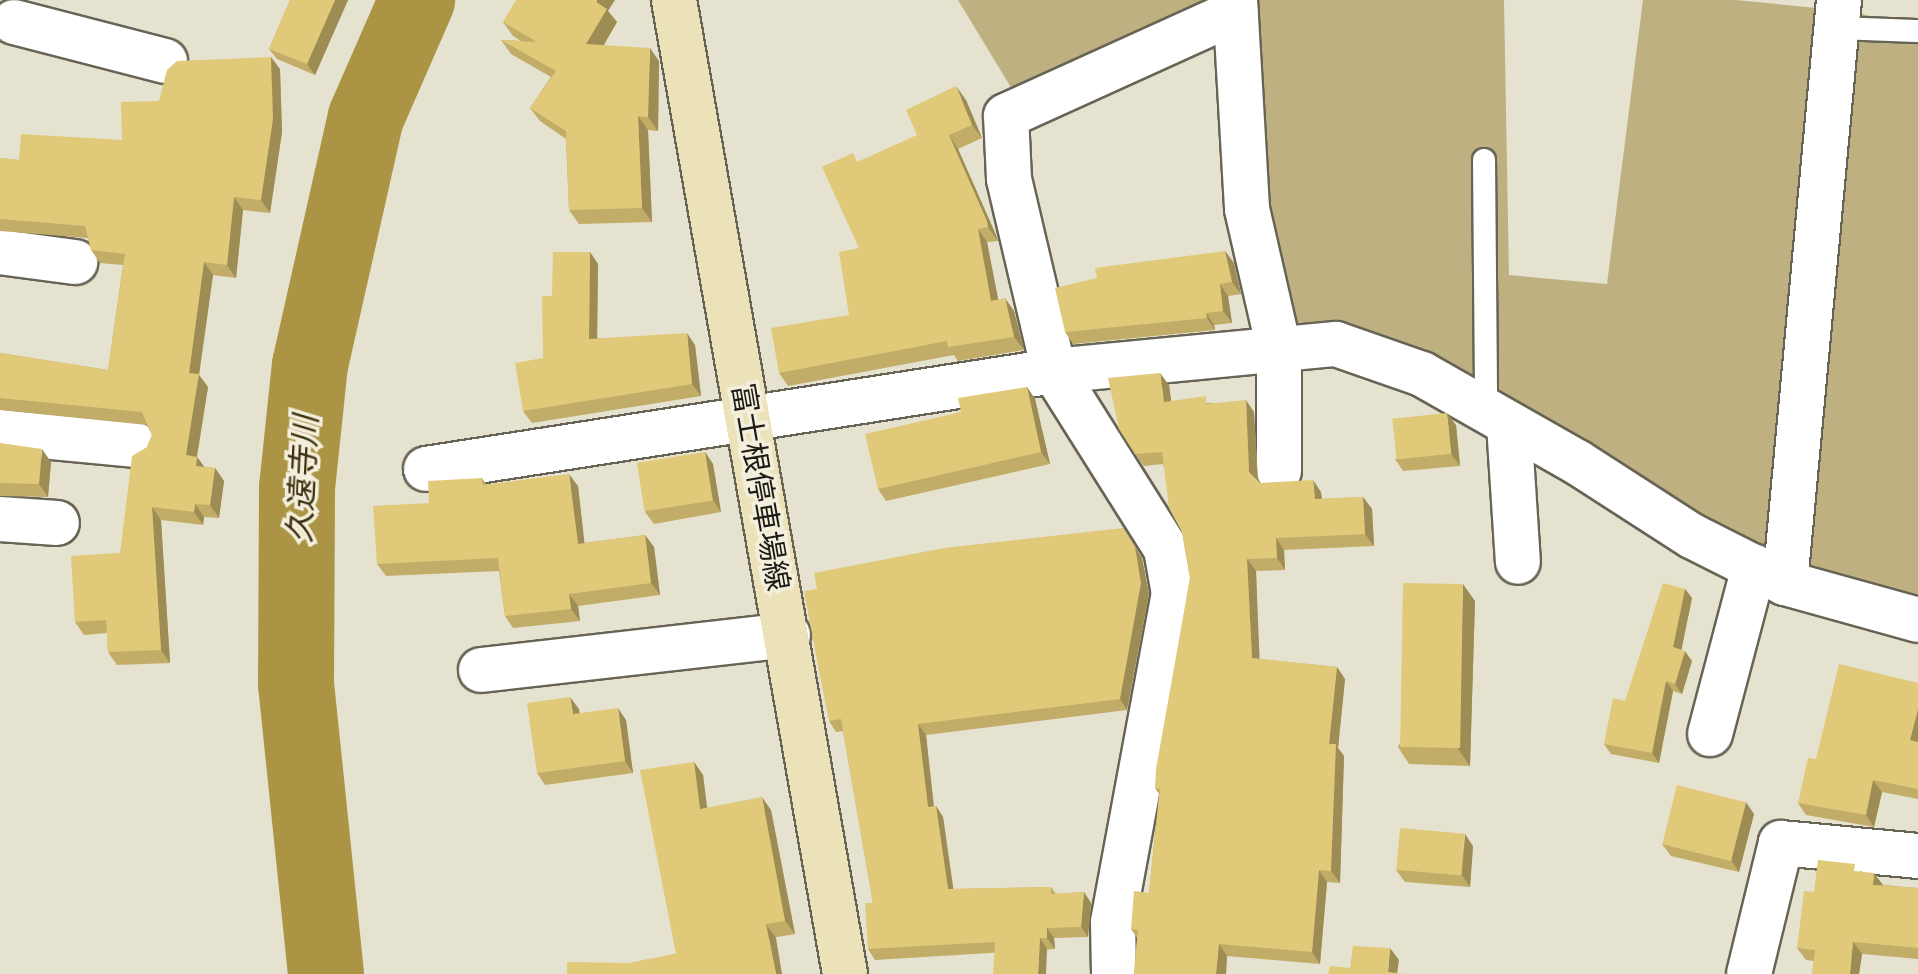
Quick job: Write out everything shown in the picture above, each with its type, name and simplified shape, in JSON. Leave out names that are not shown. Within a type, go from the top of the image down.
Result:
[{"type":"main road","name":"富士根停車場線","points":[[674,0],[788,635],[845,974]]},
{"type":"street","points":[[1114,974],[1113,922],[1174,594],[1166,549],[1054,371],[1009,179],[1006,116],[1235,6],[1247,209],[1279,349],[1279,471]]},
{"type":"street","points":[[13,13],[165,61]]},
{"type":"street","points":[[1710,734],[1770,575],[1837,14]]},
{"type":"street","points":[[0,252],[75,262]]},
{"type":"street","points":[[426,469],[1054,371],[1336,344],[1422,374],[1692,536],[1770,575],[1918,620]]},
{"type":"street","points":[[1497,418],[1518,562]]},
{"type":"street","points":[[0,432],[136,445]]},
{"type":"street","points":[[0,519],[57,523]]},
{"type":"street","points":[[481,670],[788,635]]},
{"type":"street","points":[[1749,974],[1781,843],[1918,856]]},
{"type":"lane","points":[[1837,14],[1918,31]]},
{"type":"lane","points":[[1484,160],[1497,418]]},
{"type":"shaded area","points":[[958,0],[1219,0],[1012,89]]},
{"type":"shaded area","points":[[1255,0],[1504,0],[1509,275],[1607,284],[1643,0],[1736,0],[1847,11],[1918,26],[1918,597],[1808,570],[1650,495],[1358,340],[1268,334]]},
{"type":"building","points":[[290,0],[335,0],[307,64],[269,49]]},
{"type":"building","points":[[516,0],[597,0],[607,9],[586,44],[650,48],[648,117],[638,116],[642,208],[569,210],[566,131],[530,108],[556,71],[501,40],[537,42],[503,22]]},
{"type":"building","points":[[271,57],[273,119],[261,200],[234,197],[227,265],[204,262],[189,373],[199,374],[186,455],[197,457],[196,466],[215,468],[210,505],[195,504],[194,512],[152,507],[161,650],[108,652],[106,620],[75,622],[71,556],[120,553],[132,456],[147,447],[152,435],[142,412],[0,398],[0,353],[108,370],[125,254],[91,250],[85,226],[0,219],[0,158],[19,160],[21,134],[122,140],[121,102],[159,101],[167,70],[177,61]]},
{"type":"building","points":[[956,86],[972,125],[949,135],[987,221],[988,227],[978,229],[991,301],[1005,298],[1014,337],[948,347],[947,341],[779,373],[771,328],[849,315],[839,252],[859,248],[822,167],[853,153],[857,162],[917,135],[906,110]]},
{"type":"building","points":[[1225,251],[1232,282],[1220,284],[1223,311],[1206,313],[1207,318],[1065,332],[1055,288],[1097,278],[1095,268]]},
{"type":"building","points":[[553,252],[590,252],[589,339],[687,333],[692,384],[523,411],[515,363],[543,358],[542,296],[552,296]]},
{"type":"building","points":[[1160,373],[1164,402],[1206,396],[1206,404],[1246,400],[1249,472],[1260,483],[1313,480],[1315,499],[1363,497],[1365,534],[1276,538],[1277,558],[1247,559],[1252,658],[1337,667],[1329,744],[1336,744],[1331,871],[1319,870],[1312,952],[1219,944],[1216,974],[1134,974],[1138,930],[1131,929],[1134,891],[1149,893],[1160,789],[1155,788],[1156,769],[1190,578],[1182,532],[1169,508],[1162,452],[1135,454],[1119,429],[1108,378]]},
{"type":"building","points":[[1027,387],[1041,452],[878,489],[865,434],[961,412],[958,398]]},
{"type":"building","points":[[1447,413],[1451,454],[1397,460],[1392,419]]},
{"type":"building","points":[[0,443],[42,449],[39,484],[0,483]]},
{"type":"building","points":[[705,452],[713,500],[645,511],[637,463]]},
{"type":"building","points":[[569,474],[578,544],[645,535],[651,583],[569,594],[571,609],[505,616],[498,558],[377,564],[373,506],[429,503],[428,481],[482,478],[482,485]]},
{"type":"building","points":[[1123,528],[1135,547],[1141,583],[1120,699],[918,724],[928,807],[936,806],[948,889],[1051,887],[1051,894],[1084,892],[1081,927],[1047,928],[1047,938],[1040,938],[1038,974],[993,974],[995,942],[868,949],[865,903],[873,903],[841,719],[829,721],[804,591],[817,589],[814,573],[944,548]]},
{"type":"building","points":[[1403,583],[1463,584],[1460,748],[1400,747]]},
{"type":"building","points":[[1663,583],[1685,589],[1673,647],[1685,651],[1675,684],[1666,681],[1652,753],[1604,744],[1613,698],[1625,701]]},
{"type":"building","points":[[1839,664],[1918,683],[1918,709],[1910,740],[1918,742],[1918,789],[1873,780],[1866,815],[1798,803],[1808,758],[1816,759]]},
{"type":"building","points":[[570,697],[573,714],[618,708],[625,761],[537,773],[527,703]]},
{"type":"building","points":[[694,762],[700,809],[762,797],[785,921],[766,924],[776,974],[567,974],[567,962],[629,963],[676,954],[640,770]]},
{"type":"building","points":[[1677,785],[1746,802],[1731,861],[1662,844]]},
{"type":"building","points":[[1400,828],[1465,834],[1461,876],[1396,870]]},
{"type":"building","points":[[1818,860],[1855,864],[1854,871],[1874,873],[1873,885],[1918,888],[1918,948],[1853,942],[1850,974],[1812,974],[1815,950],[1797,948],[1804,891],[1814,892]]},
{"type":"building","points":[[1353,946],[1390,948],[1388,972],[1404,974],[1328,974],[1330,966],[1350,968]]},
{"type":"waterway","name":"久遠寺川","points":[[326,974],[296,684],[297,488],[310,365],[366,117],[417,0]]}]
